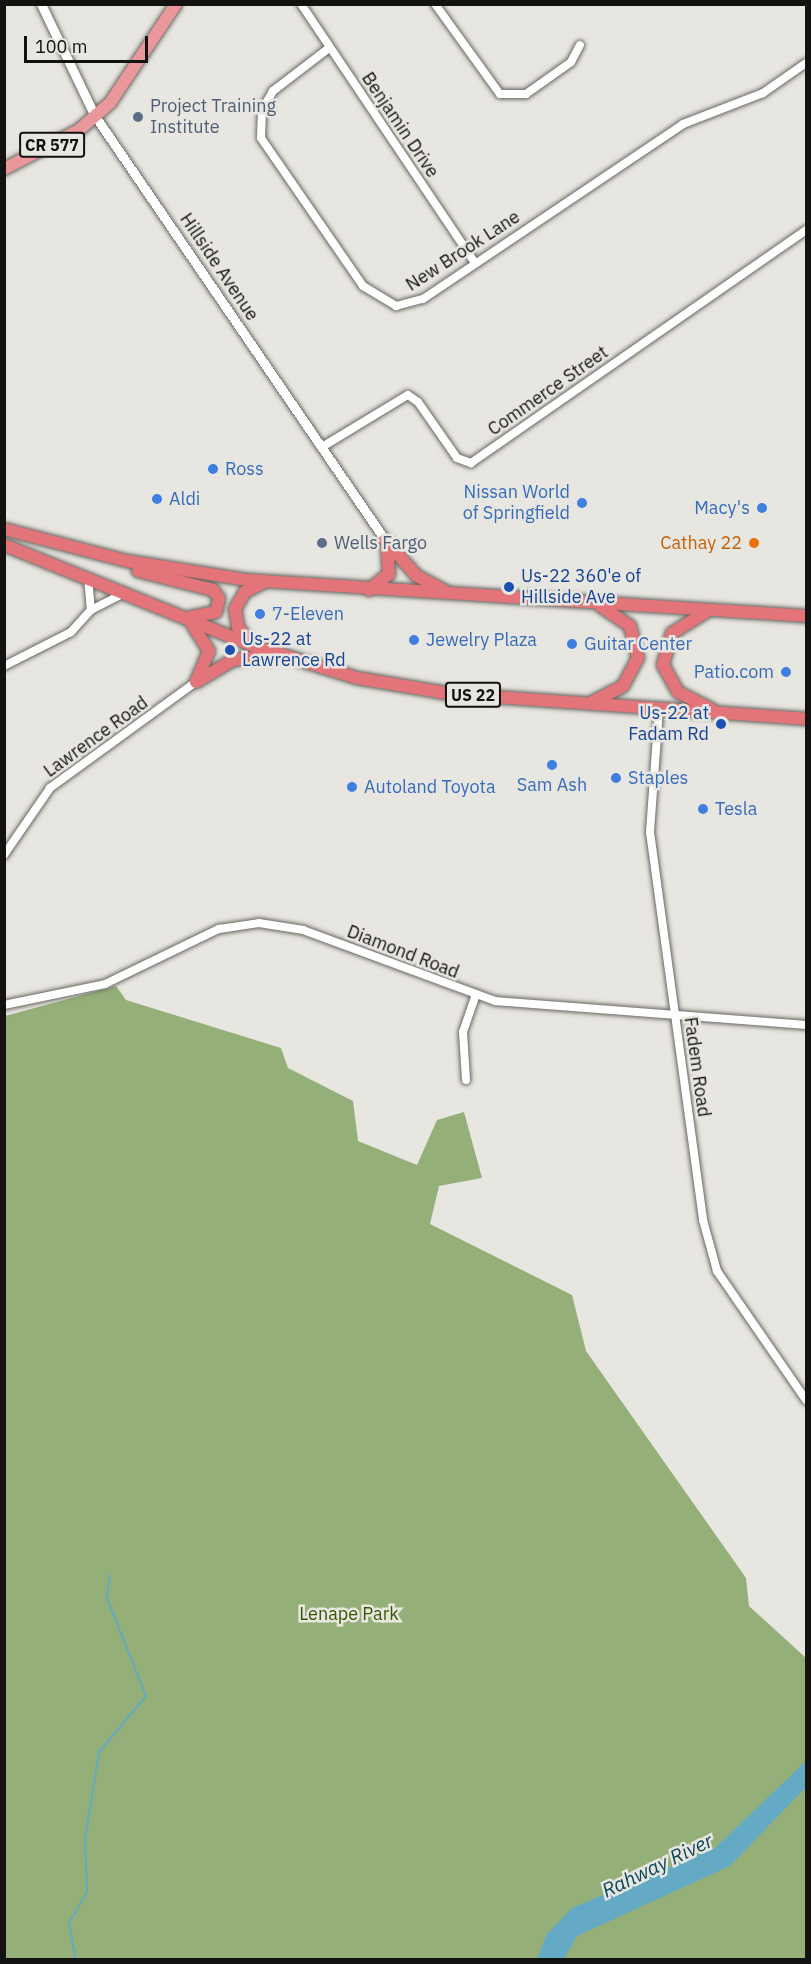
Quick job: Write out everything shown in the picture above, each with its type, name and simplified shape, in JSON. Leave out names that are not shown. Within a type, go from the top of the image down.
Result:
[{"type":"highway","points":[[4,529],[207,587],[218,595],[213,615],[184,618]]},
{"type":"highway","points":[[369,590],[391,570],[385,540]]},
{"type":"highway","points":[[385,540],[417,576],[454,595]]},
{"type":"highway","name":"US 22","points":[[4,545],[88,577],[251,645],[277,654],[415,689],[807,719]]},
{"type":"highway","points":[[92,553],[266,582],[807,616]]},
{"type":"highway","points":[[251,645],[238,627],[235,609],[245,592],[266,582]]},
{"type":"highway","points":[[588,704],[624,686],[638,658],[630,626],[596,603]]},
{"type":"highway","points":[[713,610],[676,628],[667,642],[663,664],[678,692],[724,713]]},
{"type":"highway","points":[[184,618],[209,647],[196,682]]},
{"type":"highway","points":[[196,682],[233,660],[277,654]]},
{"type":"main road","name":"CR 577","points":[[4,169],[95,116],[134,74],[176,4]]},
{"type":"street","name":"Hillside Avenue","points":[[41,4],[95,116],[385,540]]},
{"type":"street","name":"Benjamin Drive","points":[[301,4],[476,263]]},
{"type":"street","points":[[435,4],[500,94],[526,94],[571,62],[580,45]]},
{"type":"street","name":"New Brook Lane","points":[[329,48],[267,100],[260,121],[265,146],[363,286],[378,300],[413,304],[683,124],[763,93],[807,63]]},
{"type":"street","name":"Commerce Street","points":[[322,447],[396,397],[408,395],[418,402],[457,458],[471,463],[806,232]]},
{"type":"street","points":[[88,577],[91,610]]},
{"type":"street","points":[[4,666],[71,632],[91,610],[126,593]]},
{"type":"street","name":"Lawrence Road","points":[[4,855],[50,788],[196,682]]},
{"type":"street","name":"Fadem Road","points":[[659,709],[650,832],[674,1016],[711,1258],[807,1400]]},
{"type":"street","name":"Diamond Road","points":[[5,1005],[105,984],[213,932],[259,923],[303,930],[476,995],[515,1004],[807,1025]]},
{"type":"street","points":[[466,1080],[463,1032],[476,995]]},
{"type":"green space","name":"Lenape Park","points":[[116,986],[126,1000],[281,1048],[288,1068],[353,1101],[358,1141],[417,1165],[437,1120],[464,1112],[482,1178],[439,1186],[430,1224],[572,1295],[586,1351],[746,1578],[749,1606],[806,1658],[806,1959],[5,1960],[5,1016]]},
{"type":"water","points":[[806,1761],[806,1787],[730,1866],[577,1936],[564,1959],[537,1959],[547,1934],[572,1908],[715,1848]]},
{"type":"waterway","points":[[76,1960],[69,1923],[87,1892],[85,1840],[99,1752],[146,1696],[107,1598],[110,1575]]},
{"type":"place","name":"Project Training Institute","points":[[138,117]]},
{"type":"place","name":"Ross","points":[[213,469]]},
{"type":"place","name":"Aldi","points":[[157,499]]},
{"type":"place","name":"Nissan World of Springfield","points":[[582,503]]},
{"type":"place","name":"Macy's","points":[[762,508]]},
{"type":"place","name":"Wells Fargo","points":[[322,543]]},
{"type":"place","name":"Cathay 22","points":[[754,543]]},
{"type":"place","name":"Us-22 360'e of Hillside Ave","points":[[509,587]]},
{"type":"place","name":"7-Eleven","points":[[260,614]]},
{"type":"place","name":"Jewelry Plaza","points":[[414,640]]},
{"type":"place","name":"Guitar Center","points":[[572,644]]},
{"type":"place","name":"Us-22 at Lawrence Rd","points":[[230,650]]},
{"type":"place","name":"Patio.com","points":[[786,672]]},
{"type":"place","name":"Us-22 at Fadam Rd","points":[[721,724]]},
{"type":"place","name":"Sam Ash","points":[[552,765]]},
{"type":"place","name":"Staples","points":[[616,778]]},
{"type":"place","name":"Autoland Toyota","points":[[352,787]]},
{"type":"place","name":"Tesla","points":[[703,809]]},
{"type":"water label","name":"Rahway River","points":[[657,1865]]}]
